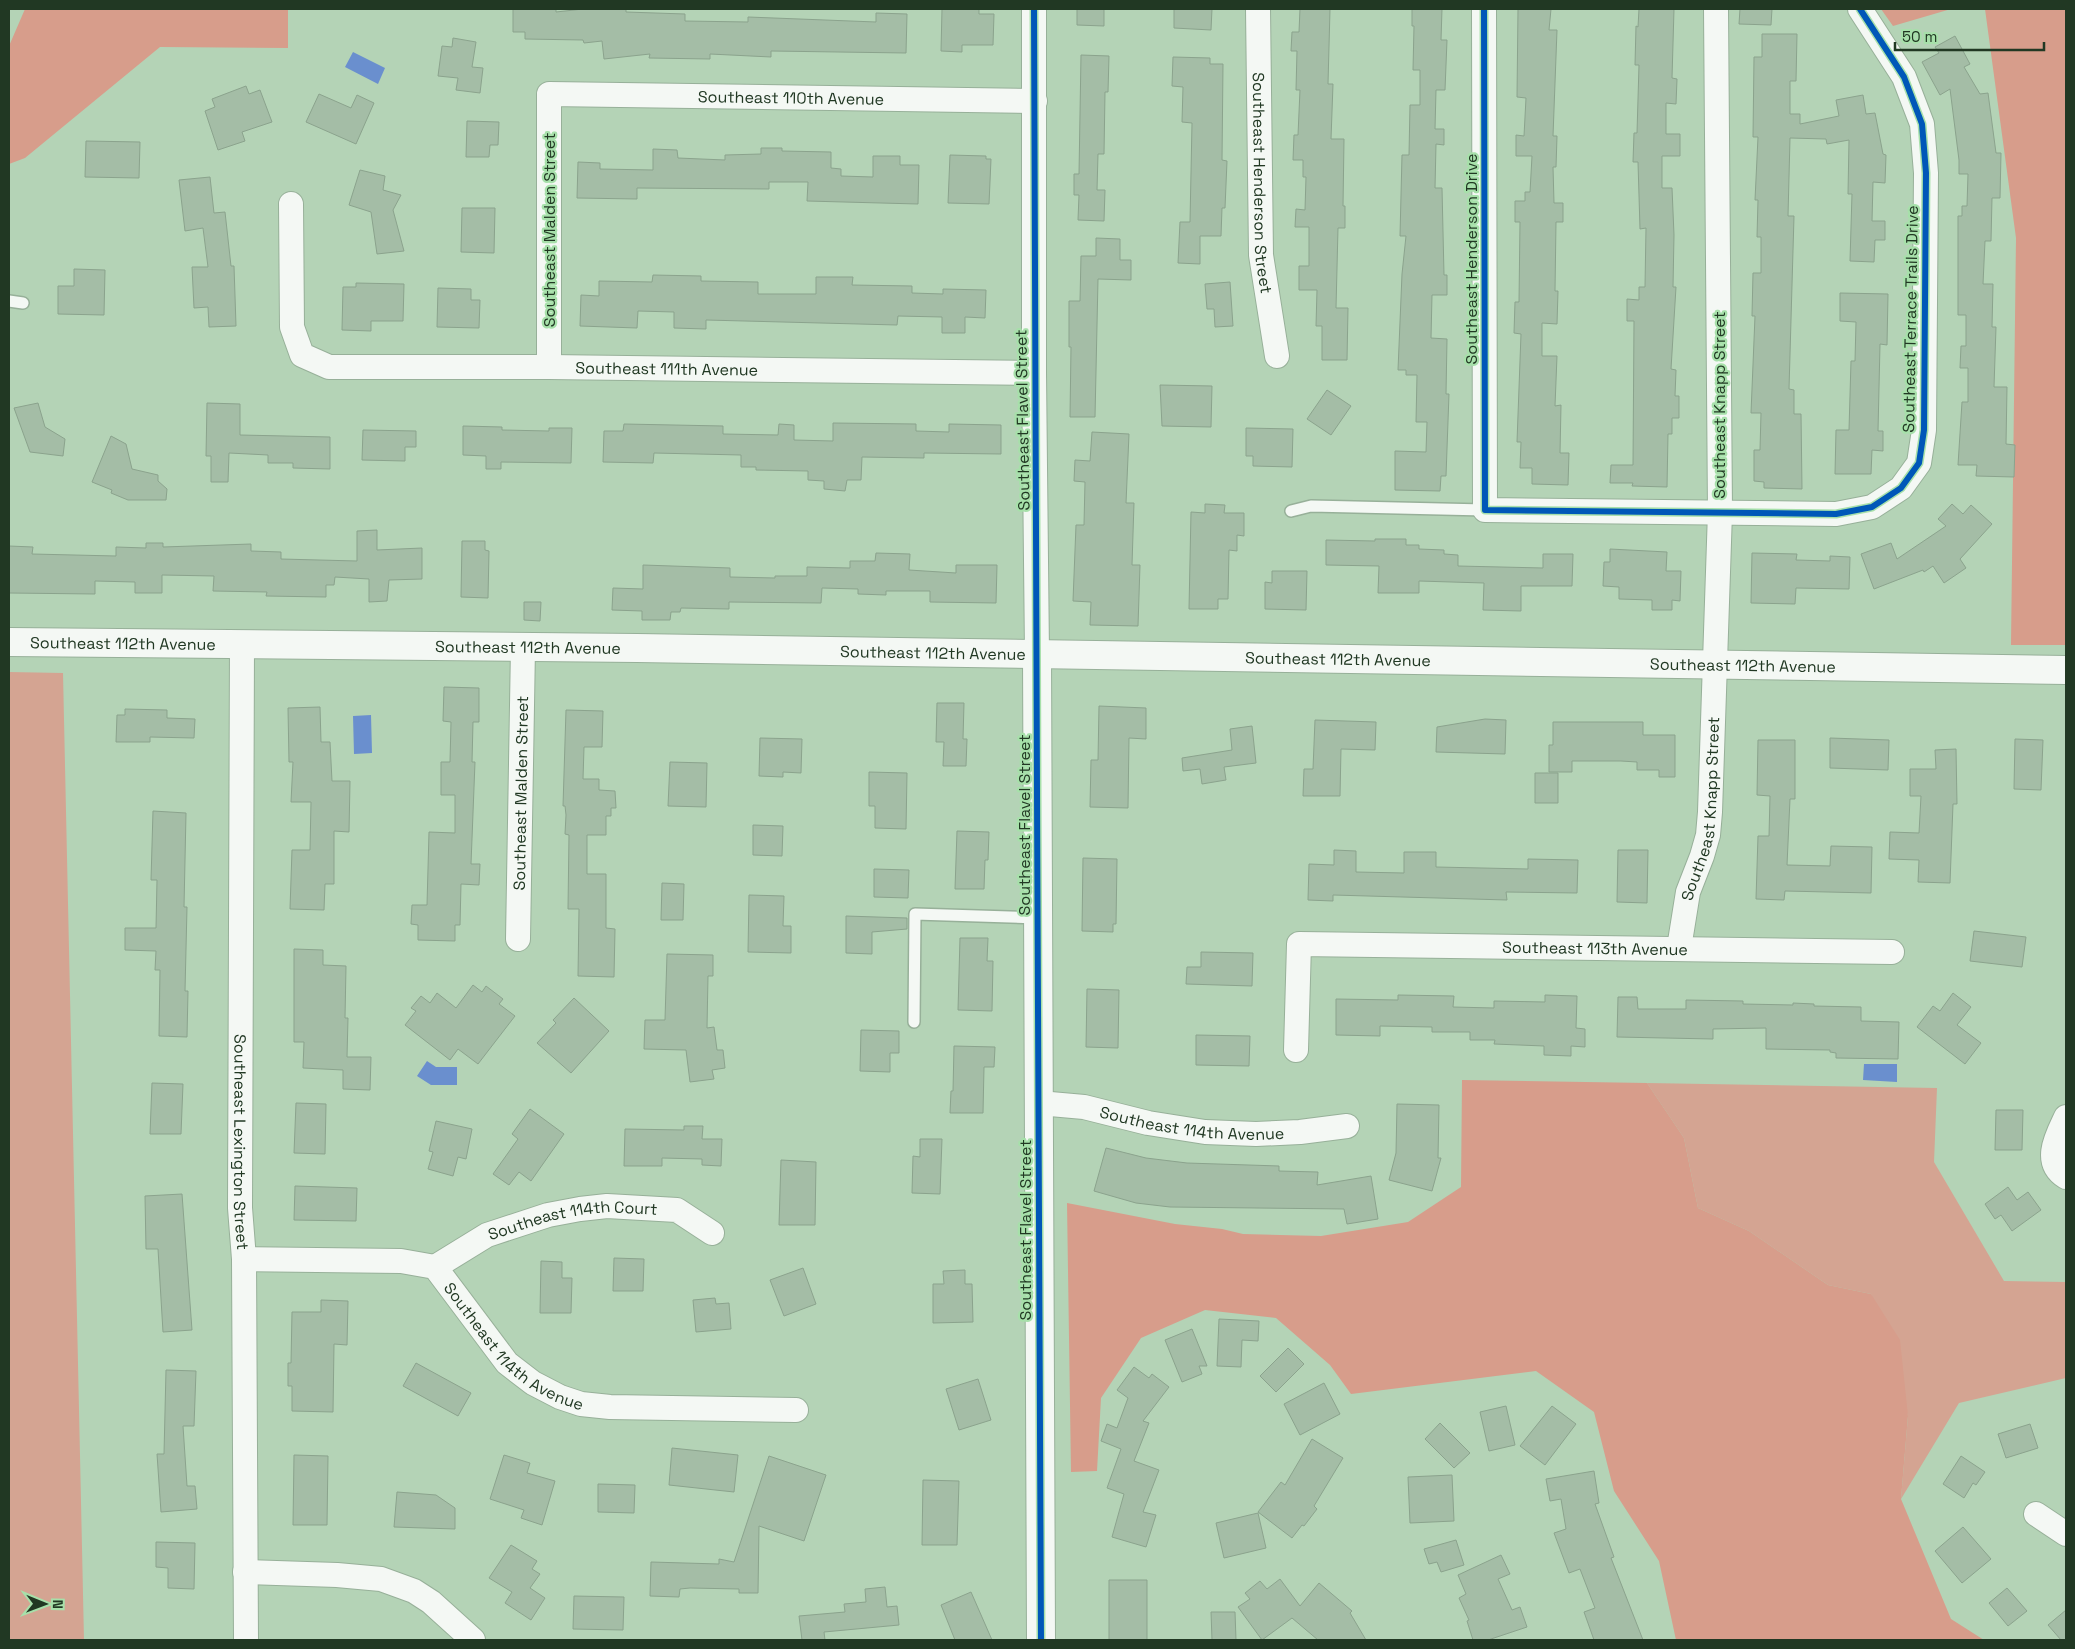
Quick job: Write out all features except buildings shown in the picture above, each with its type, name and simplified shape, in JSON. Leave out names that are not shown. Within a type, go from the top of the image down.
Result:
[{"type":"main road","name":"Southeast 112th Avenue","points":[[9,642],[523,647],[2066,670]]},
{"type":"main road","name":"Southeast Flavel Street","points":[[1037,654],[1041,1640]]},
{"type":"street","name":"Southeast Flavel Street","points":[[1034,9],[1034,373],[1037,654]]},
{"type":"street","name":"Southeast Henderson Street","points":[[1258,9],[1261,255],[1277,356]]},
{"type":"street","name":"Southeast Henderson Drive","points":[[1484,9],[1485,510]]},
{"type":"street","name":"Southeast Knapp Street","points":[[1679,948],[1688,892],[1708,835],[1715,665],[1720,512],[1716,9]]},
{"type":"street","name":"Southeast Terrace Trails Drive","points":[[1485,510],[1836,514],[1872,507],[1901,488],[1919,463],[1924,430],[1926,173],[1922,124],[1904,77],[1860,9]]},
{"type":"street","name":"Southeast 110th Avenue","points":[[549,94],[1034,101]]},
{"type":"street","name":"Southeast Malden Street","points":[[549,94],[549,367]]},
{"type":"street","name":"Southeast 111th Avenue","points":[[291,204],[292,327],[302,355],[329,368],[549,367],[1034,373]]},
{"type":"street","name":"Southeast Lexington Street","points":[[242,644],[240,1208],[244,1259],[246,1640]]},
{"type":"street","name":"Southeast Malden Street","points":[[518,939],[523,647]]},
{"type":"street","name":"Southeast 113th Avenue","points":[[1296,1050],[1299,944],[1892,952]]},
{"type":"street","name":"Southeast 114th Avenue","points":[[1038,1103],[1084,1107],[1148,1123],[1205,1132],[1256,1134],[1300,1132],[1347,1126]]},
{"type":"street","points":[[2066,1117],[2055,1139],[2053,1151],[2055,1164],[2066,1177]]},
{"type":"street","name":"Southeast 114th Court","points":[[435,1266],[487,1235],[548,1215],[580,1209],[607,1206],[677,1210],[712,1233]]},
{"type":"street","name":"Southeast 114th Avenue","points":[[244,1259],[401,1261],[435,1266],[507,1363],[533,1383],[560,1397],[581,1404],[610,1407],[796,1410]]},
{"type":"street","points":[[2036,1514],[2066,1534]]},
{"type":"street","points":[[245,1572],[337,1575],[381,1579],[414,1591],[431,1602],[473,1640]]},
{"type":"lane","points":[[9,301],[23,303]]},
{"type":"lane","points":[[1291,511],[1311,506],[1485,510]]},
{"type":"lane","points":[[914,1022],[914,914],[1038,918]]},
{"type":"shaded area","points":[[25,9],[288,9],[288,48],[160,47],[25,158],[9,164],[9,46]]},
{"type":"shaded area","points":[[1881,9],[1951,9],[1893,26]]},
{"type":"shaded area","points":[[1985,9],[2066,9],[2066,645],[2011,645],[2016,238]]},
{"type":"shaded area","points":[[9,672],[63,673],[84,1640],[9,1640]]},
{"type":"shaded area","points":[[1462,1080],[1647,1083],[1684,1138],[1698,1208],[1749,1231],[1828,1285],[1871,1294],[1900,1340],[1908,1416],[1901,1499],[1951,1619],[1984,1640],[1676,1640],[1659,1561],[1614,1491],[1594,1412],[1536,1371],[1351,1394],[1330,1365],[1276,1318],[1205,1310],[1141,1338],[1101,1398],[1097,1471],[1071,1472],[1067,1203],[1175,1224],[1222,1229],[1243,1234],[1321,1236],[1408,1222],[1461,1187]]},
{"type":"shaded area","points":[[1647,1083],[1937,1088],[1934,1162],[2004,1281],[2066,1282],[2066,1378],[1959,1403],[1901,1499],[1908,1416],[1871,1294],[1828,1285],[1749,1231],[1698,1208],[1684,1138]]},
{"type":"water","points":[[353,52],[385,68],[378,84],[345,67]]},
{"type":"water","points":[[371,715],[372,753],[354,754],[353,716]]},
{"type":"water","points":[[427,1061],[436,1067],[457,1067],[457,1085],[431,1085],[417,1076]]},
{"type":"water","points":[[1864,1064],[1897,1064],[1897,1082],[1863,1080]]},
{"type":"cycle path","points":[[1034,9],[1041,1640]]},
{"type":"cycle path","points":[[1484,9],[1485,510],[1836,514],[1872,507],[1901,488],[1919,463],[1924,430],[1926,173],[1922,124],[1904,77],[1860,9]]}]
